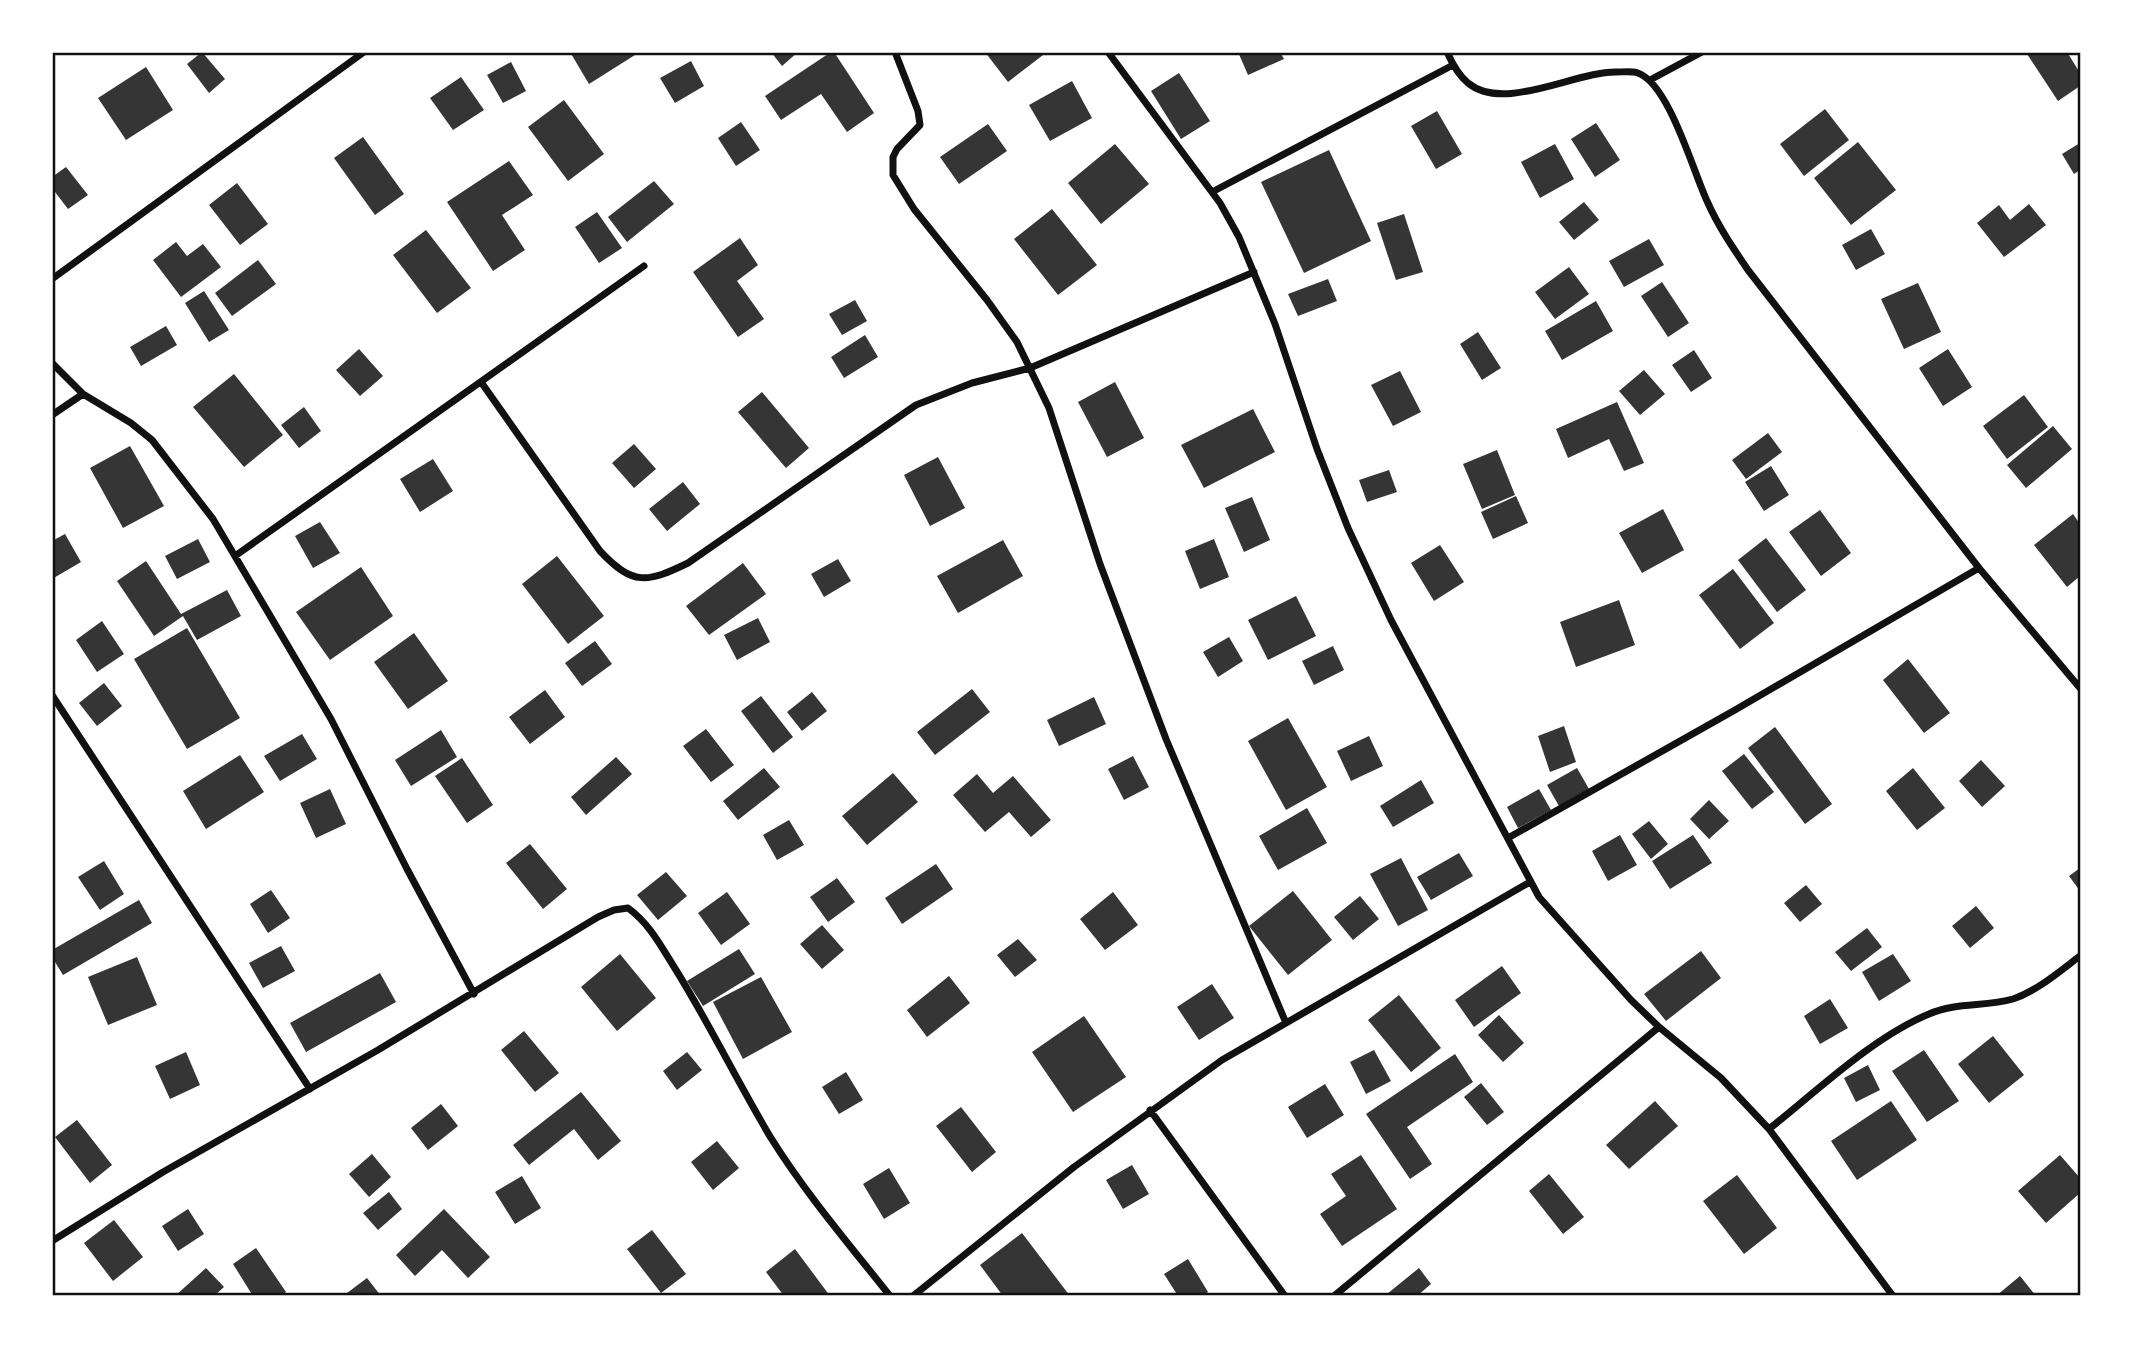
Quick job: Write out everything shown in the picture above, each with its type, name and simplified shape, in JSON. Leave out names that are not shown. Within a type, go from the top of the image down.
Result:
[{"type":"street","points":[[52,279],[364,52]]},
{"type":"street","points":[[895,52],[918,111],[920,125],[892,157],[893,175],[914,209],[1017,342],[1030,368],[1048,408],[1100,564],[1166,739],[1286,1023]]},
{"type":"street","points":[[1108,52],[1212,192],[1239,237],[1275,324],[1317,449],[1348,528],[1391,620],[1530,882],[1559,922],[1659,1027],[1721,1078],[1769,1129],[1893,1296]]},
{"type":"street","points":[[1447,52],[1453,65],[1468,84],[1489,93],[1515,94],[1605,72],[1637,72],[1650,80],[1669,106],[1708,202],[1748,270],[1979,568],[2081,688]]},
{"type":"street","points":[[1650,80],[1702,52]]},
{"type":"street","points":[[1212,192],[1453,65]]},
{"type":"street","points":[[235,556],[644,266]]},
{"type":"street","points":[[481,382],[600,551],[616,567],[637,578],[659,577],[688,563],[916,405],[972,383],[1030,368],[1254,272]]},
{"type":"street","points":[[52,363],[83,394],[131,423],[152,440],[205,508],[331,719],[474,994]]},
{"type":"street","points":[[52,415],[83,394]]},
{"type":"street","points":[[1508,838],[1979,568]]},
{"type":"street","points":[[52,695],[310,1089]]},
{"type":"street","points":[[913,1296],[1150,1110],[1222,1060],[1530,882]]},
{"type":"street","points":[[52,1241],[163,1172],[474,994],[598,917],[614,910],[628,908],[653,933],[750,1102],[799,1181],[890,1296]]},
{"type":"street","points":[[1769,1129],[1868,1051],[1903,1027],[1949,1006],[2014,998],[2039,985],[2081,956]]},
{"type":"street","points":[[1334,1296],[1659,1027]]},
{"type":"street","points":[[1150,1110],[1285,1296]]},
{"type":"building","points":[[202,52],[225,79],[209,93],[187,64]]},
{"type":"building","points":[[570,52],[634,52],[635,55],[589,84]]},
{"type":"building","points":[[771,52],[798,52],[782,66]]},
{"type":"building","points":[[834,52],[874,113],[847,132],[821,94],[781,120],[765,96]]},
{"type":"building","points":[[985,52],[1047,52],[1008,82]]},
{"type":"building","points":[[1238,52],[1280,52],[1284,59],[1248,75]]},
{"type":"building","points":[[2067,52],[2080,73],[2080,86],[2058,101],[2027,54]]},
{"type":"building","points":[[691,61],[704,86],[675,103],[660,78]]},
{"type":"building","points":[[511,62],[526,91],[503,103],[487,75]]},
{"type":"building","points":[[146,67],[173,110],[126,140],[98,98]]},
{"type":"building","points":[[1179,73],[1210,121],[1181,139],[1151,91]]},
{"type":"building","points":[[461,77],[484,110],[453,130],[430,98]]},
{"type":"building","points":[[1072,81],[1092,118],[1050,141],[1029,105]]},
{"type":"building","points":[[564,100],[604,154],[568,181],[528,127]]},
{"type":"building","points":[[1825,109],[1849,140],[1804,176],[1780,144]]},
{"type":"building","points":[[1437,111],[1462,154],[1436,169],[1411,126]]},
{"type":"building","points":[[741,122],[760,150],[736,166],[718,138]]},
{"type":"building","points":[[1596,123],[1620,160],[1595,177],[1571,139]]},
{"type":"building","points":[[988,124],[1007,151],[959,184],[940,157]]},
{"type":"building","points":[[363,137],[404,194],[375,215],[334,158]]},
{"type":"building","points":[[1858,142],[1896,190],[1851,225],[1814,178]]},
{"type":"building","points":[[2080,143],[2080,170],[2074,174],[2062,154]]},
{"type":"building","points":[[1115,144],[1149,184],[1101,224],[1068,183]]},
{"type":"building","points":[[1555,144],[1574,179],[1540,198],[1521,162]]},
{"type":"building","points":[[1329,150],[1371,241],[1304,273],[1261,182]]},
{"type":"building","points":[[509,161],[533,195],[502,215],[525,250],[493,271],[447,202]]},
{"type":"building","points":[[66,167],[88,195],[68,209],[52,188],[52,177]]},
{"type":"building","points":[[654,181],[674,204],[627,242],[608,217]]},
{"type":"building","points":[[237,183],[268,224],[240,245],[209,205]]},
{"type":"building","points":[[1584,202],[1599,220],[1574,240],[1559,222]]},
{"type":"building","points":[[2029,204],[2046,225],[2004,257],[1977,223],[1999,205],[2010,220]]},
{"type":"building","points":[[1052,209],[1097,265],[1058,295],[1014,239]]},
{"type":"building","points":[[597,212],[622,248],[599,263],[575,227]]},
{"type":"building","points":[[1404,214],[1423,272],[1396,280],[1377,223]]},
{"type":"building","points":[[1871,229],[1885,254],[1856,270],[1842,245]]},
{"type":"building","points":[[426,230],[471,288],[437,313],[393,255]]},
{"type":"building","points":[[740,238],[758,265],[737,281],[764,319],[738,337],[693,272]]},
{"type":"building","points":[[1649,239],[1664,265],[1624,287],[1609,261]]},
{"type":"building","points":[[176,242],[187,256],[203,244],[221,267],[181,297],[153,260]]},
{"type":"building","points":[[258,260],[276,284],[232,316],[215,293]]},
{"type":"building","points":[[1569,267],[1589,294],[1555,319],[1535,292]]},
{"type":"building","points":[[1328,279],[1337,301],[1298,316],[1288,294]]},
{"type":"building","points":[[1662,282],[1689,323],[1668,337],[1641,296]]},
{"type":"building","points":[[1918,283],[1941,332],[1904,349],[1881,299]]},
{"type":"building","points":[[204,291],[229,330],[209,342],[185,303]]},
{"type":"building","points":[[855,300],[867,321],[842,335],[829,314]]},
{"type":"building","points":[[1596,301],[1613,331],[1562,360],[1545,331]]},
{"type":"building","points":[[166,326],[177,345],[141,366],[130,347]]},
{"type":"building","points":[[1478,332],[1501,368],[1482,380],[1460,344]]},
{"type":"building","points":[[865,335],[878,357],[844,378],[831,357]]},
{"type":"building","points":[[359,349],[383,376],[360,396],[336,370]]},
{"type":"building","points":[[1948,349],[1972,387],[1943,406],[1919,368]]},
{"type":"building","points":[[1694,350],[1712,378],[1691,392],[1672,365]]},
{"type":"building","points":[[1644,370],[1665,394],[1640,415],[1619,391]]},
{"type":"building","points":[[1400,371],[1421,412],[1393,426],[1371,385]]},
{"type":"building","points":[[234,374],[283,435],[244,467],[193,407]]},
{"type":"building","points":[[1115,382],[1144,438],[1107,457],[1078,402]]},
{"type":"building","points":[[762,392],[809,448],[786,468],[738,412]]},
{"type":"building","points":[[2024,395],[2048,427],[2007,459],[1983,426]]},
{"type":"building","points":[[1617,402],[1644,463],[1624,471],[1609,439],[1568,458],[1556,429]]},
{"type":"building","points":[[304,407],[321,431],[299,448],[281,425]]},
{"type":"building","points":[[1253,409],[1275,452],[1204,488],[1181,445]]},
{"type":"building","points":[[2053,426],[2072,449],[2026,488],[2007,465]]},
{"type":"building","points":[[1768,433],[1782,452],[1746,479],[1732,460]]},
{"type":"building","points":[[634,444],[656,469],[634,488],[612,463]]},
{"type":"building","points":[[130,446],[164,506],[123,528],[90,468]]},
{"type":"building","points":[[1497,450],[1515,495],[1482,509],[1463,464]]},
{"type":"building","points":[[938,457],[965,508],[930,526],[904,475]]},
{"type":"building","points":[[433,459],[453,491],[420,512],[400,479]]},
{"type":"building","points":[[1771,466],[1789,495],[1764,511],[1745,482]]},
{"type":"building","points":[[1389,470],[1397,492],[1367,502],[1359,480]]},
{"type":"building","points":[[683,482],[700,504],[667,531],[649,509]]},
{"type":"building","points":[[1516,496],[1528,523],[1493,539],[1481,512]]},
{"type":"building","points":[[1252,497],[1270,540],[1244,552],[1225,508]]},
{"type":"building","points":[[1663,509],[1684,550],[1642,573],[1619,533]]},
{"type":"building","points":[[1820,510],[1851,553],[1821,576],[1789,532]]},
{"type":"building","points":[[2073,514],[2080,524],[2080,576],[2067,587],[2034,545]]},
{"type":"building","points":[[320,522],[340,553],[313,568],[295,536]]},
{"type":"building","points":[[65,534],[81,562],[52,579],[52,541]]},
{"type":"building","points":[[1766,538],[1806,590],[1777,612],[1738,560]]},
{"type":"building","points":[[198,539],[210,562],[177,579],[165,556]]},
{"type":"building","points":[[1214,539],[1229,577],[1200,589],[1185,551]]},
{"type":"building","points":[[1003,540],[1023,576],[958,613],[937,576]]},
{"type":"building","points":[[1440,545],[1464,582],[1434,601],[1411,563]]},
{"type":"building","points":[[557,556],[604,616],[568,644],[522,584]]},
{"type":"building","points":[[838,559],[851,581],[824,597],[811,574]]},
{"type":"building","points":[[146,561],[181,614],[227,590],[241,616],[197,640],[183,616],[154,636],[117,581]]},
{"type":"building","points":[[743,563],[766,594],[709,635],[686,606]]},
{"type":"building","points":[[361,567],[393,616],[330,660],[296,612]]},
{"type":"building","points":[[1733,569],[1774,623],[1740,649],[1699,595]]},
{"type":"building","points":[[1296,596],[1316,636],[1268,660],[1248,620]]},
{"type":"building","points":[[1619,600],[1635,645],[1576,667],[1560,622]]},
{"type":"building","points":[[758,618],[770,642],[737,660],[724,635]]},
{"type":"building","points":[[102,621],[124,654],[97,672],[76,640]]},
{"type":"building","points":[[187,628],[240,718],[187,749],[134,659]]},
{"type":"building","points":[[414,633],[448,681],[408,709],[374,662]]},
{"type":"building","points":[[1229,637],[1243,661],[1218,677],[1203,652]]},
{"type":"building","points":[[595,641],[612,664],[582,686],[565,663]]},
{"type":"building","points":[[1333,646],[1344,670],[1314,685],[1302,661]]},
{"type":"building","points":[[1908,659],[1950,713],[1924,733],[1883,680]]},
{"type":"building","points":[[104,683],[122,706],[97,726],[79,703]]},
{"type":"building","points":[[972,689],[990,712],[935,755],[917,732]]},
{"type":"building","points":[[545,690],[565,717],[530,744],[509,717]]},
{"type":"building","points":[[812,692],[827,711],[802,731],[787,712]]},
{"type":"building","points":[[761,696],[793,737],[773,753],[741,711]]},
{"type":"building","points":[[1094,697],[1106,724],[1059,746],[1047,720]]},
{"type":"building","points":[[1288,718],[1327,787],[1286,810],[1248,741]]},
{"type":"building","points":[[1564,726],[1576,762],[1550,772],[1538,736]]},
{"type":"building","points":[[1775,727],[1832,804],[1805,824],[1748,748]]},
{"type":"building","points":[[706,729],[734,765],[711,782],[683,746]]},
{"type":"building","points":[[441,730],[457,757],[411,786],[395,760]]},
{"type":"building","points":[[302,734],[317,759],[280,781],[264,756]]},
{"type":"building","points":[[1369,736],[1383,766],[1351,781],[1337,751]]},
{"type":"building","points":[[1744,754],[1774,792],[1752,809],[1722,771]]},
{"type":"building","points":[[240,755],[264,792],[206,829],[183,791]]},
{"type":"building","points":[[1133,756],[1149,787],[1124,800],[1108,769]]},
{"type":"building","points":[[616,757],[632,774],[586,815],[571,797]]},
{"type":"building","points":[[462,758],[493,805],[467,823],[435,776]]},
{"type":"building","points":[[1981,760],[2005,786],[1982,807],[1959,781]]},
{"type":"building","points":[[764,768],[780,787],[738,820],[723,801]]},
{"type":"building","points":[[1577,768],[1589,789],[1559,806],[1547,785]]},
{"type":"building","points":[[1913,768],[1945,808],[1917,830],[1886,791]]},
{"type":"building","points":[[893,773],[918,802],[867,845],[842,816]]},
{"type":"building","points":[[977,774],[993,793],[1013,776],[1051,820],[1031,837],[1009,812],[985,832],[953,795]]},
{"type":"building","points":[[1421,780],[1434,803],[1393,827],[1380,806]]},
{"type":"building","points":[[330,789],[346,824],[316,838],[300,803]]},
{"type":"building","points":[[1539,789],[1551,810],[1518,828],[1507,807]]},
{"type":"building","points":[[1709,800],[1729,821],[1709,839],[1690,819]]},
{"type":"building","points":[[1307,808],[1327,843],[1278,870],[1259,836]]},
{"type":"building","points":[[789,820],[804,845],[777,860],[763,835]]},
{"type":"building","points":[[1649,821],[1668,844],[1651,859],[1632,834]]},
{"type":"building","points":[[1620,835],[1637,865],[1608,881],[1592,851]]},
{"type":"building","points":[[1693,835],[1712,863],[1670,889],[1652,861]]},
{"type":"building","points":[[530,844],[567,889],[543,909],[506,863]]},
{"type":"building","points":[[1459,853],[1473,876],[1431,900],[1417,877]]},
{"type":"building","points":[[1401,858],[1428,910],[1398,926],[1370,874]]},
{"type":"building","points":[[104,861],[124,894],[100,910],[78,877]]},
{"type":"building","points":[[936,864],[953,889],[902,924],[885,898]]},
{"type":"building","points":[[2080,868],[2080,891],[2069,876]]},
{"type":"building","points":[[666,872],[687,896],[658,920],[637,895]]},
{"type":"building","points":[[837,878],[855,902],[828,922],[810,897]]},
{"type":"building","points":[[1806,885],[1822,904],[1800,922],[1784,903]]},
{"type":"building","points":[[271,890],[290,918],[268,933],[250,904]]},
{"type":"building","points":[[1293,891],[1332,940],[1288,975],[1249,926]]},
{"type":"building","points":[[727,892],[750,924],[721,945],[698,913]]},
{"type":"building","points":[[1113,892],[1138,925],[1105,950],[1080,919]]},
{"type":"building","points":[[1360,896],[1379,919],[1353,940],[1334,917]]},
{"type":"building","points":[[139,900],[152,923],[63,975],[52,957],[52,950]]},
{"type":"building","points":[[1976,906],[1994,928],[1970,948],[1952,926]]},
{"type":"building","points":[[822,925],[844,950],[822,969],[800,944]]},
{"type":"building","points":[[1867,928],[1882,947],[1851,971],[1835,952]]},
{"type":"building","points":[[1018,939],[1037,960],[1015,977],[997,955]]},
{"type":"building","points":[[281,946],[295,971],[263,988],[249,963]]},
{"type":"building","points":[[739,949],[755,974],[703,1006],[687,981]]},
{"type":"building","points":[[1701,951],[1721,978],[1666,1021],[1644,994]]},
{"type":"building","points":[[620,954],[656,998],[617,1031],[581,987]]},
{"type":"building","points":[[1893,954],[1911,981],[1879,1001],[1862,972]]},
{"type":"building","points":[[137,957],[157,1005],[108,1025],[88,977]]},
{"type":"building","points":[[1502,966],[1521,993],[1474,1027],[1455,1000]]},
{"type":"building","points":[[380,973],[396,1002],[306,1052],[290,1023]]},
{"type":"building","points":[[949,976],[970,1003],[927,1037],[907,1010]]},
{"type":"building","points":[[761,977],[792,1032],[743,1059],[713,1002]]},
{"type":"building","points":[[1212,984],[1234,1018],[1199,1040],[1177,1007]]},
{"type":"building","points":[[1399,995],[1441,1048],[1411,1072],[1368,1020]]},
{"type":"building","points":[[1830,999],[1848,1028],[1820,1044],[1804,1016]]},
{"type":"building","points":[[1499,1015],[1524,1043],[1503,1062],[1478,1035]]},
{"type":"building","points":[[1084,1016],[1126,1077],[1073,1112],[1032,1052]]},
{"type":"building","points":[[524,1031],[559,1073],[535,1092],[501,1050]]},
{"type":"building","points":[[1993,1036],[2024,1075],[1989,1103],[1958,1064]]},
{"type":"building","points":[[1374,1050],[1391,1081],[1366,1094],[1350,1062]]},
{"type":"building","points":[[1924,1050],[1959,1101],[1927,1122],[1892,1071]]},
{"type":"building","points":[[186,1052],[200,1085],[170,1099],[155,1066]]},
{"type":"building","points":[[687,1052],[702,1070],[677,1090],[663,1071]]},
{"type":"building","points":[[1455,1054],[1473,1082],[1407,1127],[1432,1164],[1410,1179],[1366,1114]]},
{"type":"building","points":[[1868,1065],[1880,1090],[1856,1102],[1844,1078]]},
{"type":"building","points":[[846,1072],[863,1100],[839,1114],[822,1087]]},
{"type":"building","points":[[1481,1083],[1504,1112],[1487,1125],[1464,1097]]},
{"type":"building","points":[[1325,1084],[1344,1115],[1307,1138],[1288,1107]]},
{"type":"building","points":[[581,1092],[621,1141],[598,1160],[574,1129],[529,1165],[513,1145]]},
{"type":"building","points":[[1655,1101],[1678,1126],[1629,1169],[1606,1145]]},
{"type":"building","points":[[1891,1101],[1917,1140],[1857,1180],[1831,1141]]},
{"type":"building","points":[[441,1104],[458,1126],[428,1150],[411,1128]]},
{"type":"building","points":[[961,1107],[996,1152],[972,1172],[936,1126]]},
{"type":"building","points":[[77,1120],[112,1165],[90,1183],[55,1137]]},
{"type":"building","points":[[717,1141],[739,1168],[713,1190],[691,1162]]},
{"type":"building","points":[[372,1154],[391,1177],[369,1197],[349,1174]]},
{"type":"building","points":[[1361,1155],[1397,1209],[1342,1246],[1320,1214],[1346,1196],[1331,1174]]},
{"type":"building","points":[[2060,1155],[2080,1178],[2080,1193],[2046,1223],[2018,1191]]},
{"type":"building","points":[[1132,1165],[1149,1194],[1123,1209],[1106,1180]]},
{"type":"building","points":[[889,1168],[910,1203],[884,1219],[863,1184]]},
{"type":"building","points":[[1549,1174],[1584,1217],[1563,1234],[1529,1191]]},
{"type":"building","points":[[1737,1175],[1777,1228],[1744,1254],[1703,1201]]},
{"type":"building","points":[[522,1176],[541,1208],[515,1224],[495,1192]]},
{"type":"building","points":[[389,1192],[402,1209],[378,1230],[363,1213]]},
{"type":"building","points":[[188,1209],[204,1234],[178,1251],[162,1226]]},
{"type":"building","points":[[444,1209],[490,1257],[468,1278],[442,1250],[415,1276],[396,1255]]},
{"type":"building","points":[[114,1220],[143,1257],[113,1281],[84,1243]]},
{"type":"building","points":[[652,1230],[686,1274],[661,1293],[627,1249]]},
{"type":"building","points":[[1022,1233],[1070,1296],[1003,1296],[980,1265]]},
{"type":"building","points":[[256,1248],[286,1292],[281,1296],[253,1296],[233,1264]]},
{"type":"building","points":[[795,1249],[830,1296],[784,1296],[766,1272]]},
{"type":"building","points":[[1188,1259],[1208,1292],[1203,1296],[1178,1296],[1164,1274]]},
{"type":"building","points":[[206,1268],[224,1287],[214,1296],[175,1296]]},
{"type":"building","points":[[1419,1268],[1431,1284],[1417,1296],[1388,1296],[1387,1294]]},
{"type":"building","points":[[2020,1276],[2036,1296],[1996,1296]]},
{"type":"building","points":[[367,1278],[381,1296],[343,1296]]}]
